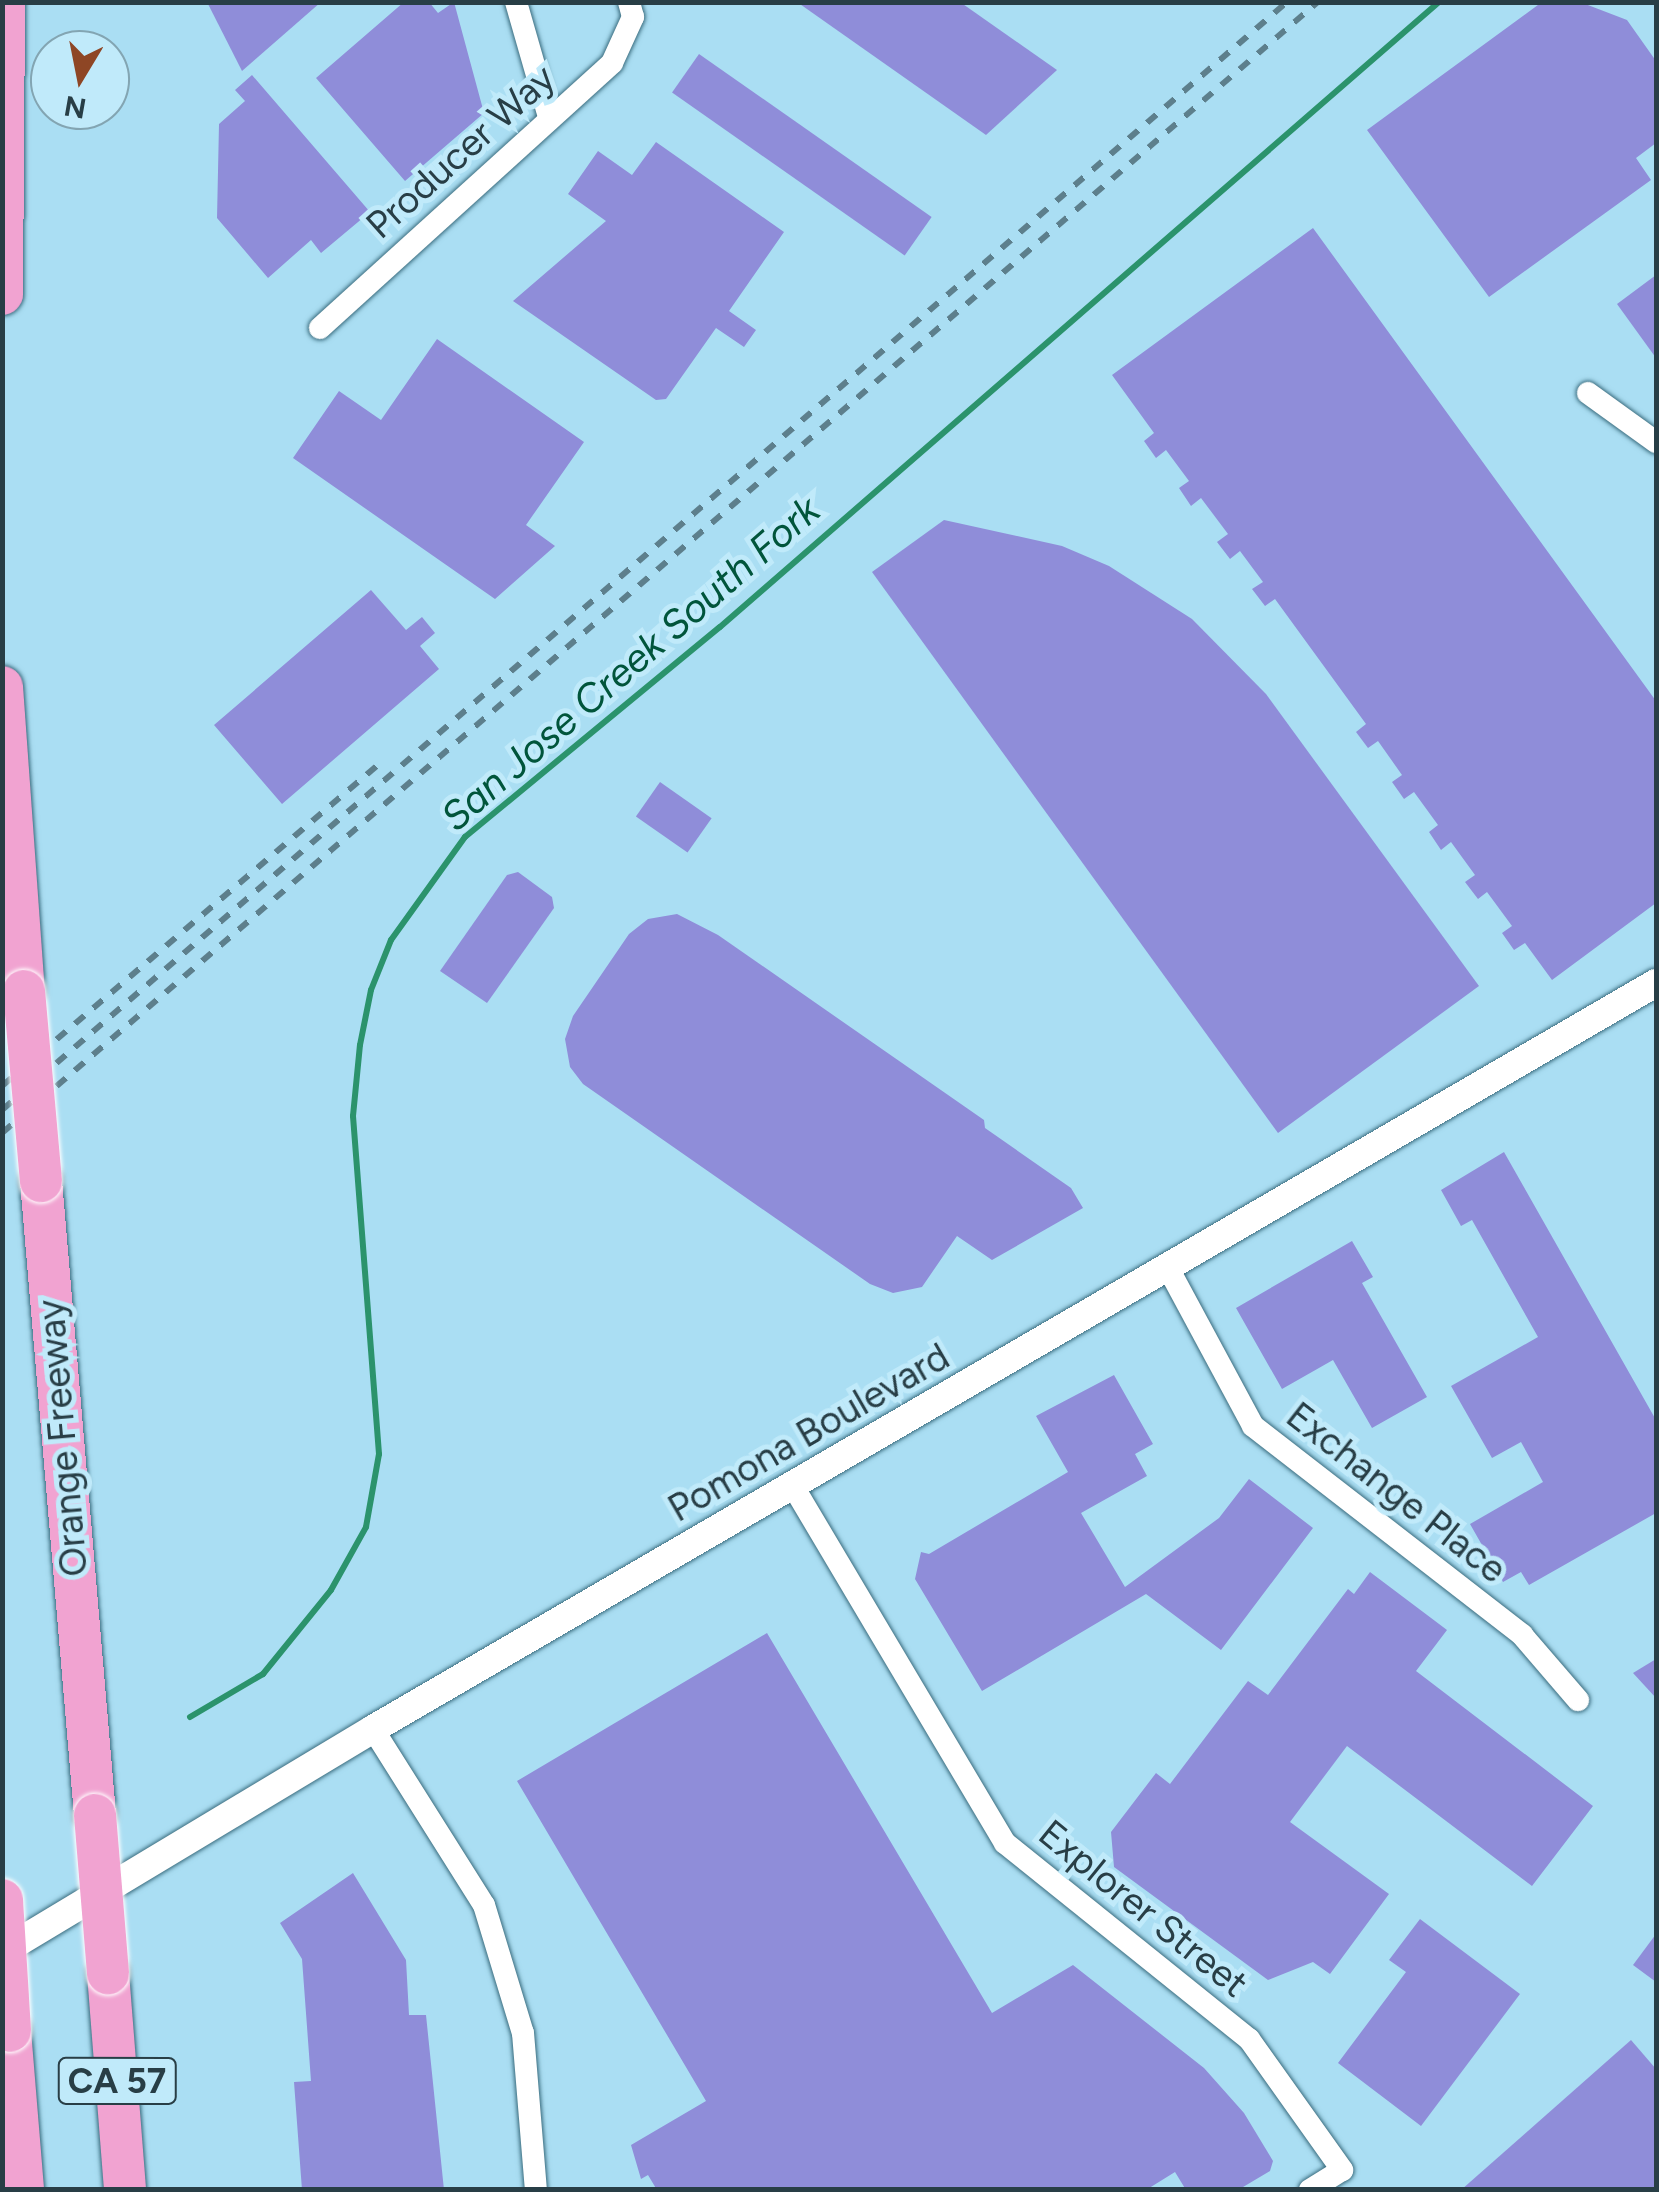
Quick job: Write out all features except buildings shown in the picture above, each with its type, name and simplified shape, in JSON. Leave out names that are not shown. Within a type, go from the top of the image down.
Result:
[{"type":"highway","points":[[2,294],[4,2]]},
{"type":"highway","name":"Orange Freeway","points":[[2,687],[125,2190]]},
{"type":"highway","name":"CA 57","points":[[2,1900],[23,2190]]},
{"type":"street","points":[[516,2],[549,118]]},
{"type":"street","name":"Producer Way","points":[[320,328],[612,63],[631,10]]},
{"type":"street","points":[[1588,393],[1656,442]]},
{"type":"street","name":"Pomona Boulevard","points":[[2,1952],[372,1729],[1656,984]]},
{"type":"street","name":"Exchange Place","points":[[1168,1268],[1254,1426],[1522,1636],[1578,1700]]},
{"type":"street","name":"Explorer Street","points":[[793,1486],[1005,1843],[1249,2039],[1342,2170],[1310,2190]]},
{"type":"street","points":[[372,1729],[484,1905],[523,2032],[536,2190]]},
{"type":"waterway","name":"San Jose Creek South Fork","points":[[190,1717],[263,1674],[331,1590],[366,1527],[379,1454],[353,1116],[360,1045],[371,990],[391,940],[465,837],[720,627],[1439,2]]},
{"type":"railway","points":[[2,1110],[1287,2]]},
{"type":"railway","points":[[2,1133],[1318,2]]},
{"type":"railway","points":[[2,1086],[380,763]]}]
